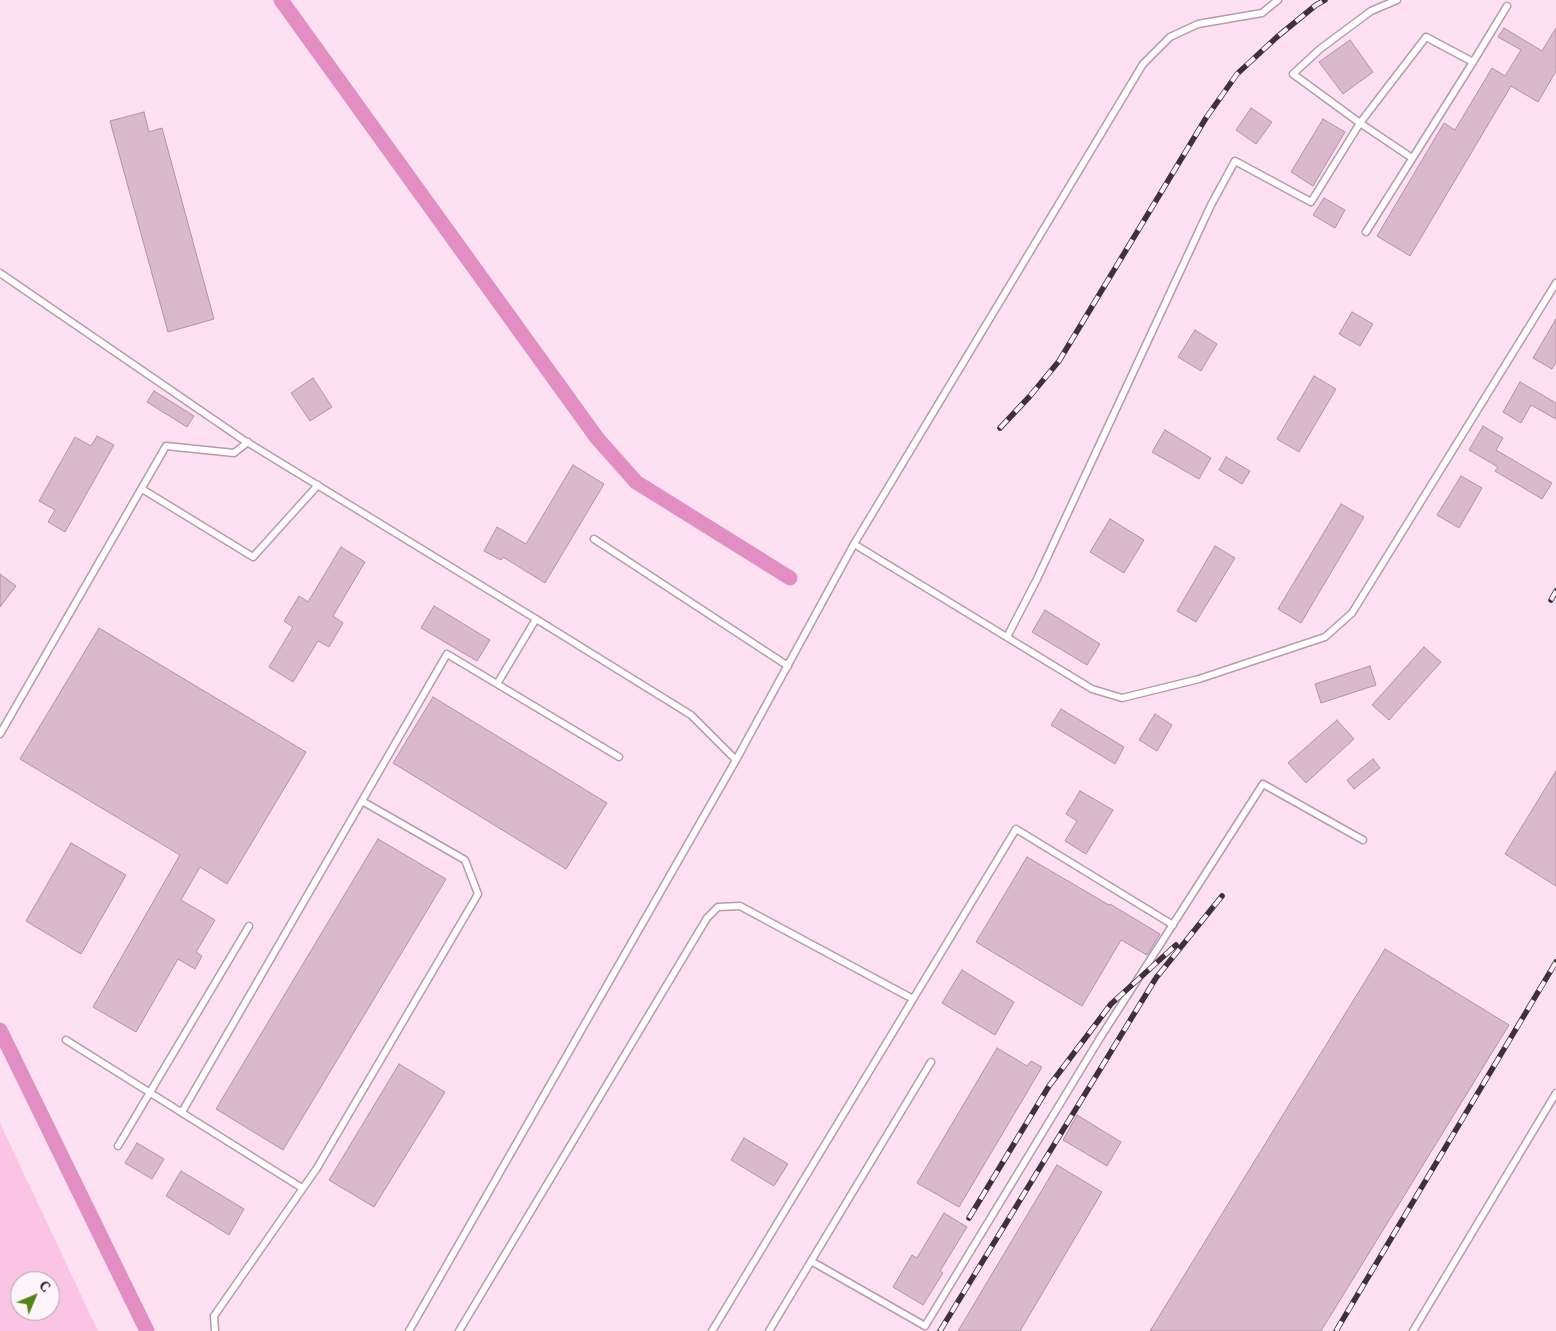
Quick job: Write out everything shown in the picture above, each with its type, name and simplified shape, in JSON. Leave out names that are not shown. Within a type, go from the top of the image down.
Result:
[{"type":"lane","points":[[409,1331],[736,760],[854,544],[1143,64],[1170,37],[1198,24],[1262,13],[1278,0]]},
{"type":"lane","points":[[1397,0],[1371,11],[1320,49],[1293,74],[1412,158]]},
{"type":"lane","points":[[1366,232],[1506,6]]},
{"type":"lane","points":[[1007,637],[1041,570],[1211,205],[1235,160],[1311,202],[1360,123],[1426,37],[1473,62]]},
{"type":"lane","points":[[0,273],[248,442],[691,716],[736,760]]},
{"type":"lane","points":[[854,544],[1092,688],[1122,698],[1199,679],[1325,637],[1352,613],[1556,283]]},
{"type":"lane","points":[[0,734],[166,446],[234,453],[248,442]]},
{"type":"lane","points":[[142,488],[253,557],[318,485]]},
{"type":"lane","points":[[594,539],[788,666]]},
{"type":"lane","points":[[497,684],[536,619]]},
{"type":"lane","points":[[182,1112],[447,654],[619,757]]},
{"type":"lane","points":[[811,1261],[925,1326],[1095,1046],[1263,784],[1363,840]]},
{"type":"lane","points":[[215,1331],[214,1316],[317,1168],[478,894],[465,860],[362,801]]},
{"type":"lane","points":[[712,1331],[1016,829],[1173,925]]},
{"type":"lane","points":[[459,1331],[707,918],[718,907],[740,906],[913,999]]},
{"type":"lane","points":[[118,1146],[249,926]]},
{"type":"lane","points":[[66,1040],[302,1188]]},
{"type":"lane","points":[[769,1331],[931,1062]]},
{"type":"lane","points":[[1413,1331],[1556,1093]]},
{"type":"shaded area","points":[[0,1123],[98,1331],[0,1331]]},
{"type":"building","points":[[1504,28],[1542,51],[1556,28],[1556,71],[1538,102],[1511,86],[1410,256],[1377,236],[1444,123],[1455,130],[1492,68],[1505,76],[1521,50],[1498,37]]},
{"type":"building","points":[[1350,40],[1373,72],[1343,94],[1319,62]]},
{"type":"building","points":[[1251,108],[1272,122],[1256,144],[1236,130]]},
{"type":"building","points":[[144,112],[149,132],[162,128],[214,319],[168,332],[110,121]]},
{"type":"building","points":[[1323,119],[1345,132],[1313,186],[1291,172]]},
{"type":"building","points":[[1324,198],[1345,210],[1335,228],[1313,215]]},
{"type":"building","points":[[1352,312],[1373,324],[1360,346],[1339,334]]},
{"type":"building","points":[[1556,319],[1556,362],[1552,369],[1533,358]]},
{"type":"building","points":[[1195,330],[1217,344],[1201,371],[1178,357]]},
{"type":"building","points":[[1314,376],[1336,389],[1299,452],[1277,439]]},
{"type":"building","points":[[313,378],[332,407],[310,421],[291,393]]},
{"type":"building","points":[[1520,382],[1556,403],[1556,419],[1531,405],[1521,423],[1503,412]]},
{"type":"building","points":[[154,391],[194,416],[187,427],[147,402]]},
{"type":"building","points":[[1483,426],[1503,438],[1496,450],[1552,483],[1542,499],[1495,471],[1498,467],[1469,450]]},
{"type":"building","points":[[1165,430],[1211,458],[1199,479],[1152,452]]},
{"type":"building","points":[[97,436],[114,445],[65,532],[48,522],[55,510],[39,501],[75,437],[91,446]]},
{"type":"building","points":[[1226,457],[1250,471],[1242,484],[1219,470]]},
{"type":"building","points":[[573,465],[604,484],[545,583],[503,557],[501,560],[484,551],[497,527],[526,544]]},
{"type":"building","points":[[1461,476],[1482,488],[1459,528],[1437,515]]},
{"type":"building","points":[[1341,504],[1364,517],[1301,623],[1278,609]]},
{"type":"building","points":[[1110,519],[1144,540],[1124,573],[1090,552]]},
{"type":"building","points":[[1215,546],[1235,558],[1196,622],[1177,611]]},
{"type":"building","points":[[341,547],[365,562],[333,616],[343,623],[329,647],[318,641],[293,682],[269,667],[293,627],[284,621],[299,596],[308,602]]},
{"type":"building","points":[[0,574],[16,586],[0,607]]},
{"type":"building","points":[[434,606],[490,640],[477,661],[421,628]]},
{"type":"building","points":[[1045,610],[1100,644],[1087,665],[1032,632]]},
{"type":"building","points":[[99,628],[306,752],[227,884],[200,867],[181,900],[215,920],[196,952],[202,956],[195,969],[178,959],[136,1032],[93,1007],[180,855],[20,759]]},
{"type":"building","points":[[1424,647],[1441,662],[1389,720],[1372,705]]},
{"type":"building","points":[[1370,666],[1376,685],[1321,703],[1315,684]]},
{"type":"building","points":[[433,697],[607,803],[566,869],[393,763]]},
{"type":"building","points":[[1061,709],[1124,747],[1115,764],[1051,725]]},
{"type":"building","points":[[1155,714],[1172,725],[1157,751],[1139,740]]},
{"type":"building","points":[[1337,720],[1354,739],[1306,783],[1288,763]]},
{"type":"building","points":[[1373,759],[1380,768],[1354,789],[1347,780]]},
{"type":"building","points":[[1556,771],[1556,886],[1505,854]]},
{"type":"building","points":[[1080,791],[1113,810],[1086,854],[1065,841],[1077,821],[1066,814]]},
{"type":"building","points":[[378,839],[446,879],[283,1150],[216,1109]]},
{"type":"building","points":[[71,843],[126,875],[81,954],[26,921]]},
{"type":"building","points":[[1027,857],[1160,934],[1147,955],[1121,940],[1082,1006],[976,942]]},
{"type":"building","points":[[1385,949],[1509,1025],[1321,1331],[1150,1331]]},
{"type":"building","points":[[962,970],[1014,1002],[995,1035],[942,1003]]},
{"type":"building","points":[[997,1048],[1027,1066],[1031,1061],[1042,1067],[959,1207],[917,1183]]},
{"type":"building","points":[[399,1064],[445,1092],[374,1207],[329,1180]]},
{"type":"building","points":[[1077,1115],[1121,1142],[1107,1166],[1063,1140]]},
{"type":"building","points":[[744,1138],[788,1164],[774,1186],[731,1160]]},
{"type":"building","points":[[137,1143],[164,1159],[152,1179],[125,1163]]},
{"type":"building","points":[[1057,1165],[1102,1192],[1020,1331],[958,1331]]},
{"type":"building","points":[[181,1171],[244,1209],[229,1235],[166,1196]]},
{"type":"building","points":[[944,1213],[967,1227],[940,1271],[943,1273],[923,1305],[893,1287],[912,1255],[917,1258]]},
{"type":"waterway","points":[[281,0],[597,438],[636,482],[790,578]]},
{"type":"waterway","points":[[0,1030],[147,1331]]},
{"type":"railway","points":[[1000,428],[1059,361],[1206,118],[1237,74],[1277,37],[1316,5],[1325,0]]},
{"type":"railway","points":[[1551,600],[1556,591]]},
{"type":"railway","points":[[940,1331],[1156,978],[1222,896]]},
{"type":"railway","points":[[969,1218],[1049,1086],[1111,1004],[1176,945]]},
{"type":"railway","points":[[1336,1331],[1556,962]]}]
